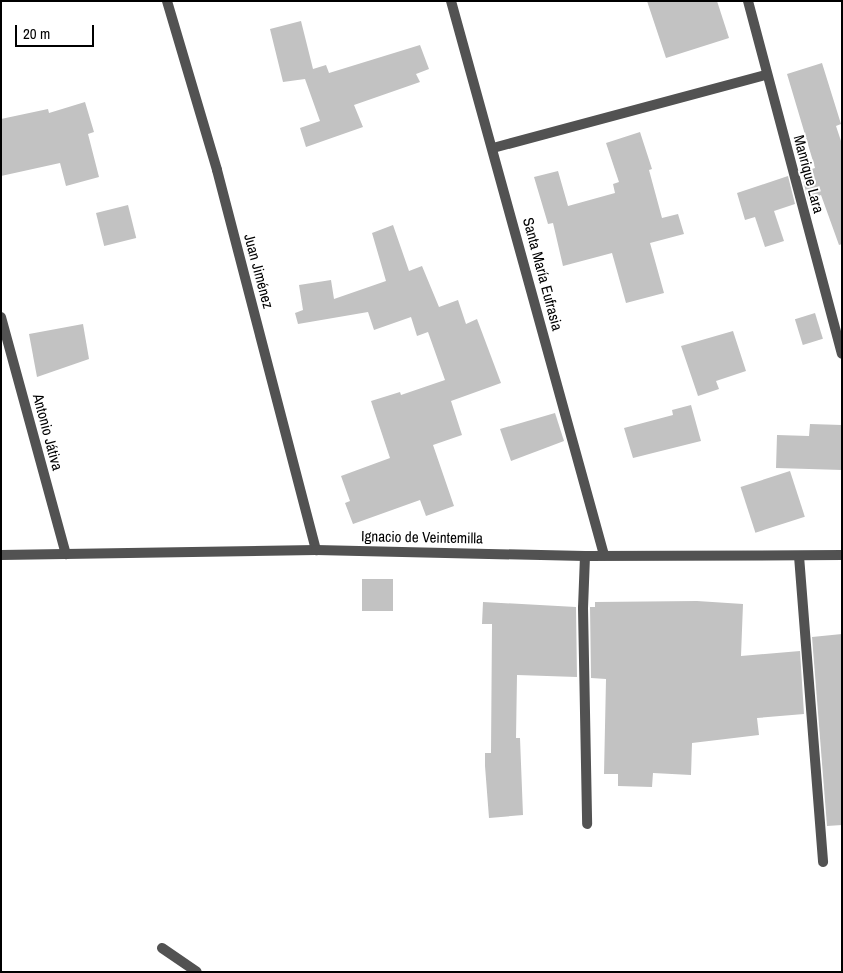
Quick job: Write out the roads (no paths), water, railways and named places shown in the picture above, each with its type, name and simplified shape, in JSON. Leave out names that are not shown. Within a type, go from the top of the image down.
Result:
[{"type":"street","name":"Juan Jiménez","points":[[167,1],[217,170],[316,550]]},
{"type":"street","name":"Santa María Eufrasia","points":[[451,1],[604,555]]},
{"type":"street","name":"Manrique Lara","points":[[748,1],[766,75],[842,354]]},
{"type":"street","points":[[493,148],[766,75]]},
{"type":"street","name":"Antonio Játiva","points":[[1,317],[66,554]]},
{"type":"street","name":"Ignacio de Veintemilla","points":[[1,555],[316,550],[585,556],[842,555]]},
{"type":"street","points":[[585,556],[583,608],[588,824]]},
{"type":"street","points":[[799,556],[823,862]]},
{"type":"street","points":[[162,948],[197,972]]}]
